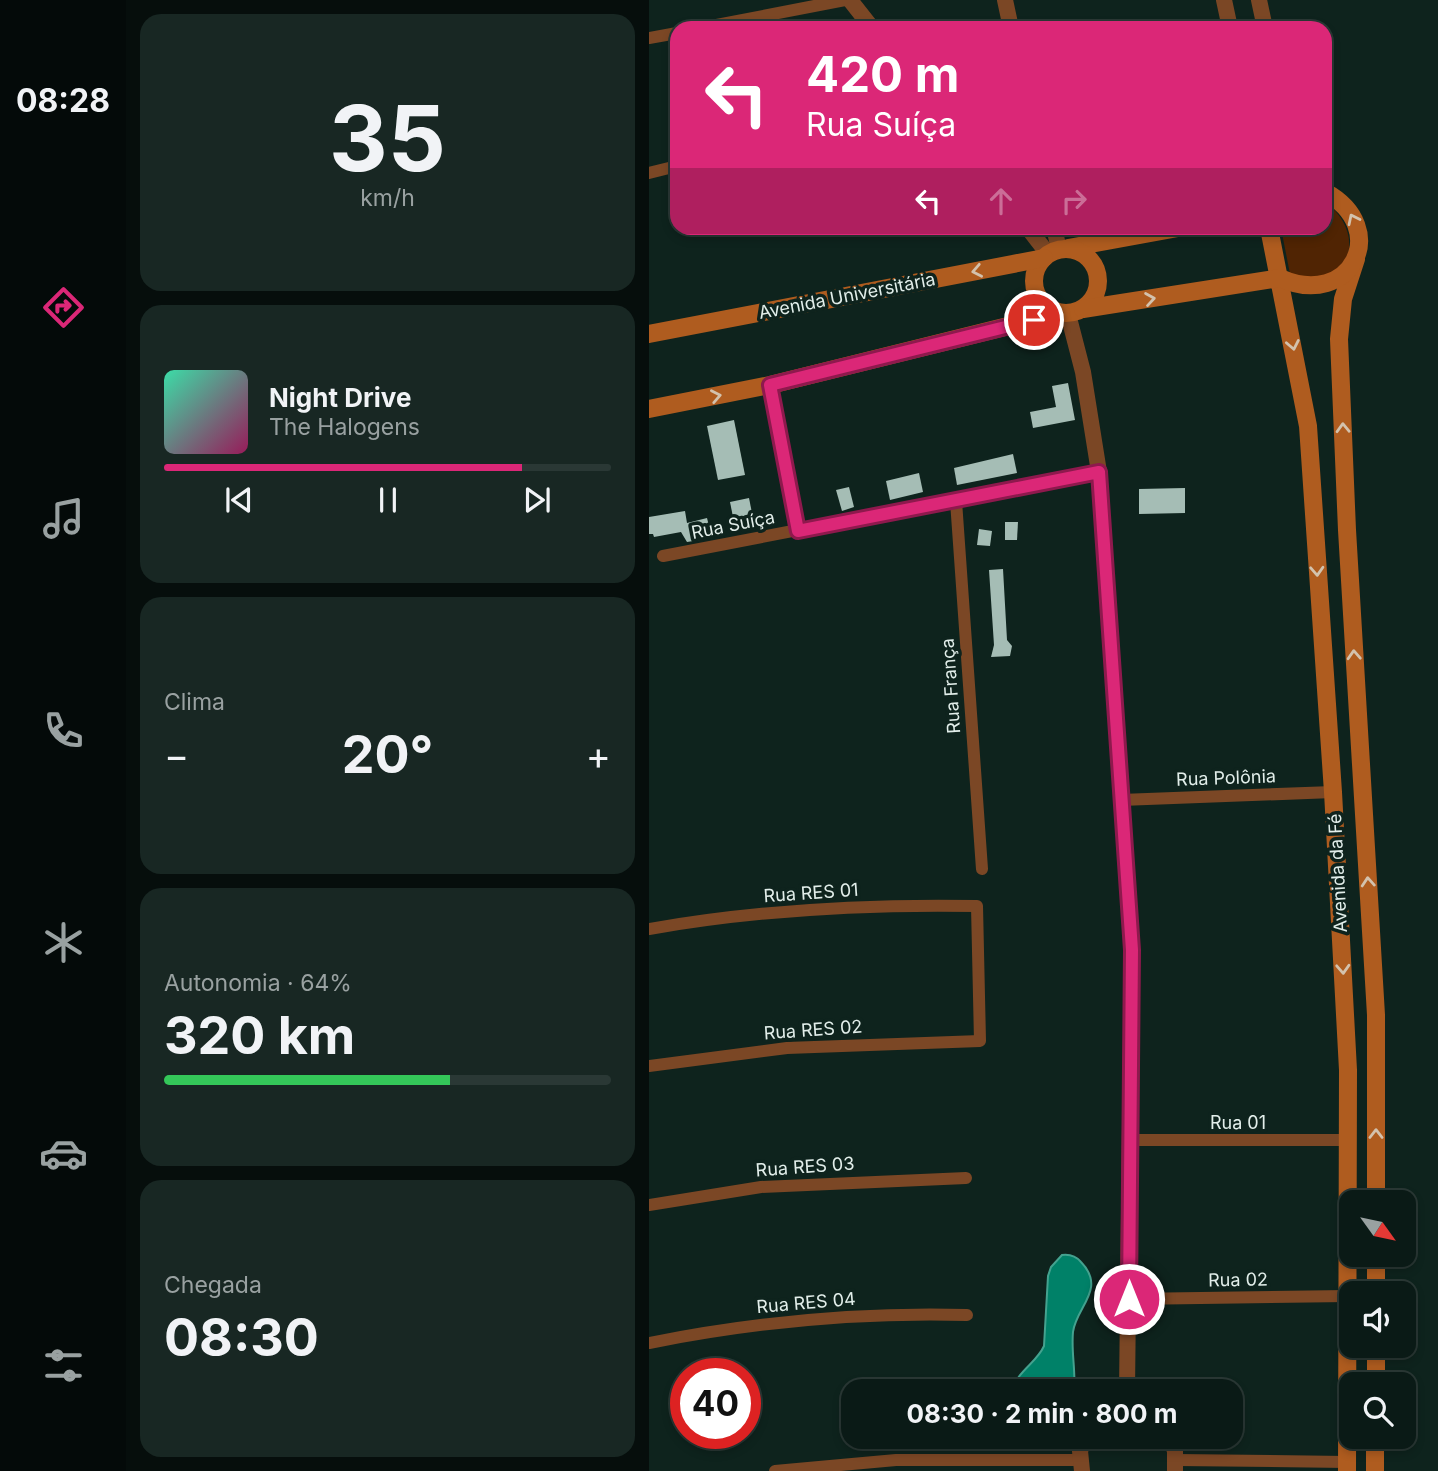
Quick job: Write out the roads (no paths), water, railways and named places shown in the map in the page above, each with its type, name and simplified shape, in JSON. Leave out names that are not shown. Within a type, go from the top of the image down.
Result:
[{"type":"main road","name":"Avenida da Fé","points":[[1332,197],[1345,206],[1358,226],[1356,259],[1343,299],[1339,339],[1347,543],[1376,1014],[1376,1190]]},
{"type":"main road","name":"Avenida Universitária","points":[[649,334],[1142,235]]},
{"type":"main road","name":"Avenida da Fé","points":[[1271,235],[1309,426],[1348,1070],[1348,1281]]},
{"type":"main road","points":[[1055,252],[1084,254],[1096,270],[1097,290],[1071,312],[1042,303],[1036,294],[1035,272],[1055,252]]},
{"type":"main road","points":[[649,409],[770,385],[1071,312],[1280,278],[1299,286],[1332,283],[1347,273],[1356,259]]},
{"type":"main road","name":"Avenida da Fé","points":[[1347,1467],[1348,1358]]},
{"type":"main road","points":[[1375,1449],[1375,1471]]},
{"type":"street","points":[[738,21],[847,0],[866,21]]},
{"type":"street","points":[[1005,0],[1010,21]]},
{"type":"street","points":[[1224,0],[1228,21]]},
{"type":"street","points":[[1259,0],[1264,21]]},
{"type":"street","points":[[649,38],[670,34]]},
{"type":"street","points":[[649,173],[670,168]]},
{"type":"street","points":[[1036,235],[1055,252]]},
{"type":"street","points":[[1054,235],[1055,252]]},
{"type":"street","points":[[1071,312],[1099,472],[1132,950],[1127,1379]]},
{"type":"street","points":[[770,385],[798,531]]},
{"type":"street","name":"Rua Suíça","points":[[663,556],[1099,472]]},
{"type":"street","name":"Rua França","points":[[956,501],[982,869]]},
{"type":"street","name":"Rua Polônia","points":[[1121,800],[1333,792]]},
{"type":"street","name":"Rua RES 01","points":[[649,929],[773,913],[876,906],[977,906],[980,1041]]},
{"type":"street","name":"Rua RES 02","points":[[649,1066],[787,1048],[980,1041]]},
{"type":"street","name":"Rua 01","points":[[1129,1140],[1348,1140]]},
{"type":"street","name":"Rua RES 03","points":[[649,1206],[761,1187],[966,1178]]},
{"type":"street","name":"Rua 02","points":[[1129,1299],[1339,1296]]},
{"type":"street","name":"Rua RES 04","points":[[649,1343],[791,1321],[887,1314],[967,1315]]},
{"type":"street","points":[[775,1471],[896,1460],[1081,1466]]},
{"type":"street","points":[[1175,1466],[1347,1467]]}]
